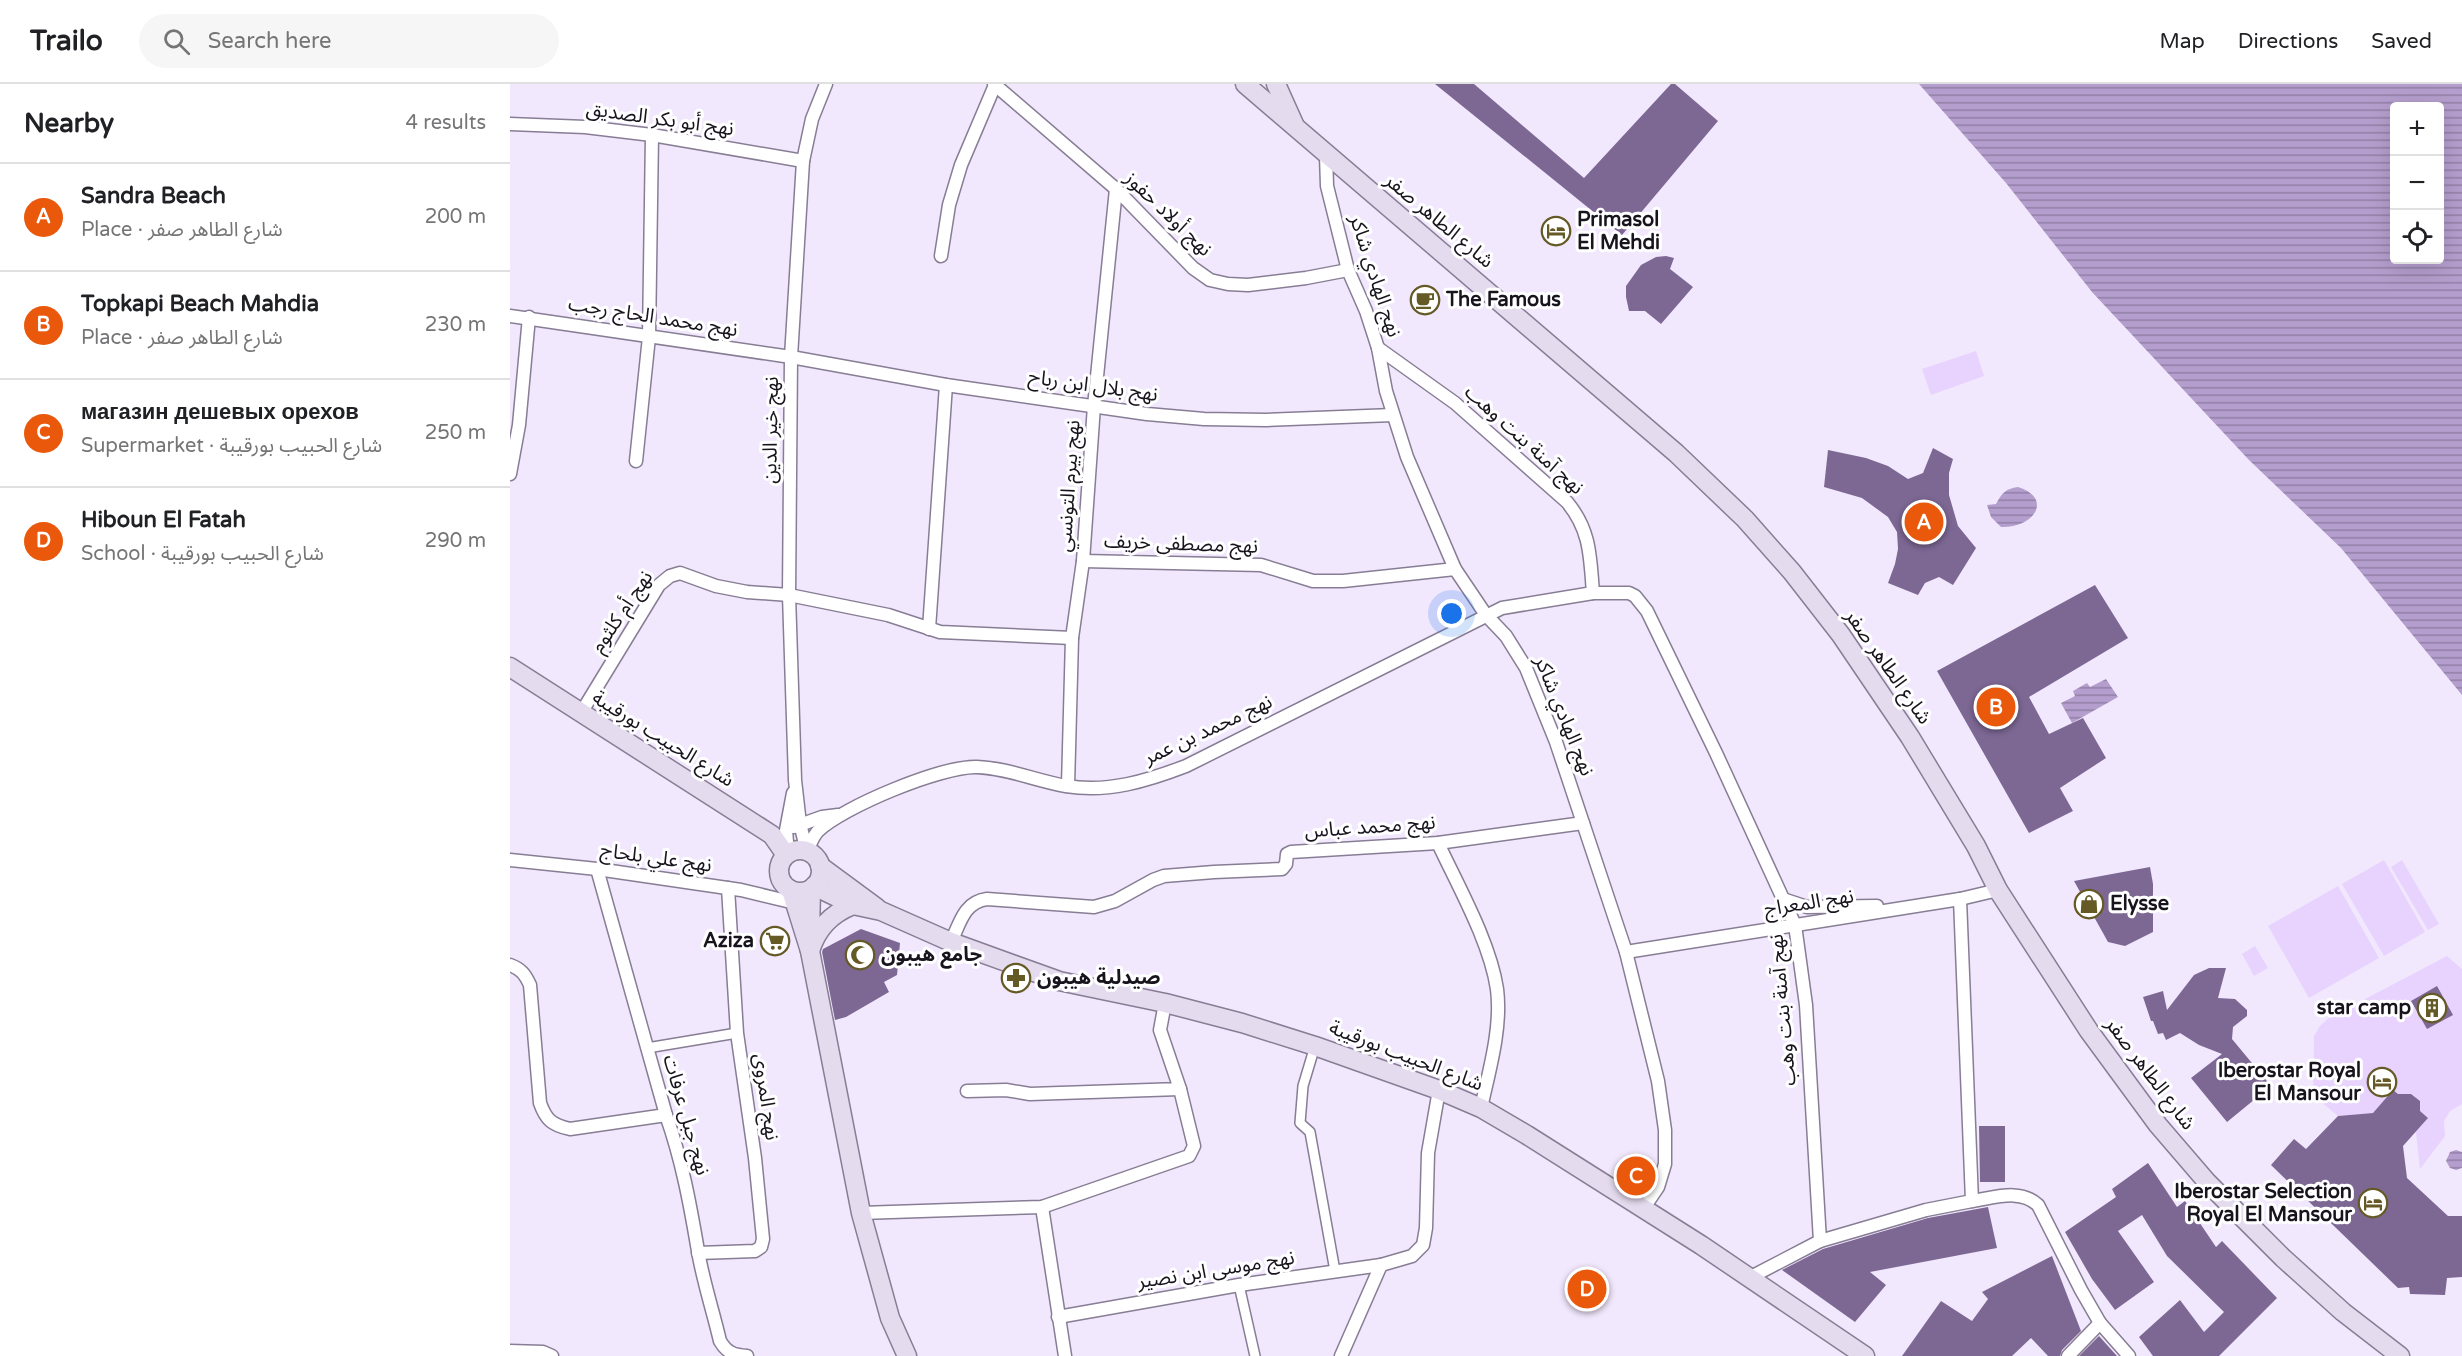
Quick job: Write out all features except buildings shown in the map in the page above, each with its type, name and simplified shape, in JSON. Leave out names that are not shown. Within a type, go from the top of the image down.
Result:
[{"type":"main road","name":"شارع الطاهر صفر","points":[[1245,84],[1676,453],[1745,519],[1792,572],[1841,635],[1888,704],[1976,846],[1998,890],[2116,1070],[2207,1182],[2283,1258],[2343,1312],[2400,1356]]},
{"type":"main road","points":[[1276,84],[1296,128]]},
{"type":"main road","name":"شارع الحبيب بورقيبة","points":[[510,668],[779,832],[787,854]]},
{"type":"main road","points":[[793,897],[812,887],[820,877],[820,866],[815,856],[807,851],[795,850],[787,854],[779,871],[782,882],[793,897],[810,951],[861,1213],[890,1318],[907,1356]]},
{"type":"main road","name":"شارع الحبيب بورقيبة","points":[[820,866],[881,911]]},
{"type":"main road","points":[[810,951],[812,887]]},
{"type":"main road","name":"شارع الحبيب بورقيبة","points":[[812,887],[853,905],[881,911],[951,942],[1059,981],[1165,1003],[1315,1046],[1439,1090],[1481,1108],[1643,1209],[1865,1356]]},
{"type":"main road","points":[[810,951],[825,922],[853,905]]},
{"type":"street","name":"نهج خير الدين","points":[[807,851],[800,824],[795,780],[789,595],[791,357],[803,161],[812,119],[826,84]]},
{"type":"street","name":"نهج أولاد حفوز","points":[[995,85],[1116,189],[1193,268],[1210,280],[1248,285],[1348,270]]},
{"type":"street","points":[[941,256],[950,205],[961,165],[995,85]]},
{"type":"street","name":"نهج أبو بكر الصديق","points":[[510,124],[585,127],[652,135],[803,161]]},
{"type":"street","points":[[636,461],[649,337],[652,135]]},
{"type":"street","name":"نهج الهادي شاكر","points":[[1326,155],[1327,186],[1348,270],[1366,311],[1378,348],[1393,415],[1431,516],[1455,569],[1486,615],[1506,636],[1526,668],[1556,742],[1626,952],[1658,1081],[1665,1130],[1665,1164],[1658,1187],[1643,1209]]},
{"type":"street","name":"نهج بيرم التونسي","points":[[1068,786],[1072,638],[1083,561],[1094,406],[1116,189]]},
{"type":"street","name":"نهج محمد الحاج رجب","points":[[510,316],[791,357]]},
{"type":"street","points":[[510,474],[519,426],[529,317]]},
{"type":"street","name":"نهج آمنة بنت وهب","points":[[1378,348],[1455,403],[1568,502],[1581,519],[1586,535],[1593,593]]},
{"type":"street","name":"نهج بلال ابن رباح","points":[[791,357],[946,385],[1204,419],[1322,419],[1393,415]]},
{"type":"street","points":[[929,629],[946,385]]},
{"type":"street","name":"نهج مصطفى خريف","points":[[1083,561],[1261,565],[1313,581],[1343,581],[1455,569]]},
{"type":"street","name":"نهج أم كلثوم","points":[[581,713],[659,585],[670,576],[680,573],[716,586],[747,592],[789,595],[888,615],[929,629],[958,633],[1072,638]]},
{"type":"street","name":"نهج آمنة بنت وهب","points":[[1629,592],[1647,611],[1795,925],[1806,1005],[1820,1240]]},
{"type":"street","name":"نهج محمد بن عمر","points":[[807,851],[817,832],[842,814],[906,784],[960,768],[978,767],[1068,786],[1097,788],[1149,780],[1186,766],[1502,608],[1593,593],[1629,592]]},
{"type":"street","name":"نهج خير الدين","points":[[779,832],[795,780]]},
{"type":"street","points":[[779,832],[822,817],[842,814]]},
{"type":"street","name":"نهج محمد عباس","points":[[951,942],[967,908],[987,898],[1094,907],[1115,902],[1154,879],[1164,876],[1282,869],[1286,864],[1287,854],[1291,852],[1438,843],[1583,823]]},
{"type":"street","points":[[1438,843],[1482,939],[1497,990],[1493,1047],[1481,1108]]},
{"type":"street","name":"نهج علي بلحاج","points":[[510,860],[597,869],[793,897]]},
{"type":"street","name":"نهج جبل عرفات","points":[[597,869],[676,1144],[692,1207],[698,1253],[720,1341],[726,1350],[735,1355],[747,1356]]},
{"type":"street","name":"نهج المروى","points":[[698,1253],[755,1251],[761,1247],[763,1239],[755,1158],[737,1033],[728,888]]},
{"type":"street","name":"نهج المعراج","points":[[1626,952],[1960,899],[1998,890]]},
{"type":"street","points":[[1783,898],[1807,907],[1922,905]]},
{"type":"street","points":[[1960,899],[1972,1201]]},
{"type":"street","points":[[510,965],[526,974],[530,985],[540,1103],[545,1117],[556,1126],[570,1129],[666,1115]]},
{"type":"street","points":[[861,1213],[1042,1207],[1192,1154],[1194,1146],[1180,1089],[1160,1030],[1165,1003]]},
{"type":"street","points":[[647,1048],[737,1033]]},
{"type":"street","points":[[1315,1046],[1302,1086],[1300,1123],[1310,1132],[1335,1271]]},
{"type":"street","points":[[967,1091],[1006,1090],[1030,1094],[1180,1089]]},
{"type":"street","name":"نهج موسى ابن نصير","points":[[1058,1317],[1239,1285],[1381,1265],[1412,1256],[1423,1245],[1426,1228],[1428,1152],[1439,1090]]},
{"type":"street","points":[[1749,1278],[1820,1240],[1926,1210],[2019,1195],[2030,1197],[2038,1205],[2100,1323],[2129,1356]]},
{"type":"street","points":[[1042,1207],[1065,1356]]},
{"type":"street","points":[[1341,1356],[1381,1265]]},
{"type":"street","points":[[1239,1285],[1255,1356]]},
{"type":"street","points":[[2068,1356],[2100,1323]]},
{"type":"street","points":[[510,1352],[543,1352],[552,1356]]},
{"type":"shaded area","points":[[1919,84],[2462,84],[2462,695],[2341,548],[2249,460],[2092,292],[2006,183]]},
{"type":"shaded area","points":[[1976,351],[1984,376],[1931,395],[1922,369]]},
{"type":"shaded area","points":[[2018,487],[2035,498],[2037,505],[2035,512],[2023,523],[2001,527],[1991,517],[1987,505],[1996,504],[2004,492]]},
{"type":"shaded area","points":[[2106,679],[2118,697],[2072,723],[2061,703],[2075,696],[2073,691],[2087,683],[2090,687]]},
{"type":"shaded area","points":[[2384,860],[2425,932],[2384,956],[2342,884]]},
{"type":"shaded area","points":[[2402,860],[2439,924],[2428,930],[2391,867]]},
{"type":"shaded area","points":[[2338,886],[2379,958],[2309,998],[2268,926]]},
{"type":"shaded area","points":[[2255,946],[2268,968],[2254,976],[2242,954]]},
{"type":"shaded area","points":[[2447,956],[2462,969],[2462,1104],[2450,1111],[2444,1121],[2445,1136],[2420,1169],[2416,1132],[2428,1118],[2420,1111],[2420,1101],[2411,1094],[2398,1094],[2393,1091],[2373,1113],[2338,1116],[2313,1095],[2314,1036],[2329,1018]]},
{"type":"shaded area","points":[[2456,1150],[2462,1152],[2462,1168],[2456,1170],[2450,1168],[2446,1161],[2450,1152]]},
{"type":"place","name":"Primasol El Mehdi","points":[[1556,231]]},
{"type":"place","name":"The Famous","points":[[1425,300]]},
{"type":"place","name":"Sandra Beach","points":[[1924,522]]},
{"type":"place","name":"Topkapi Beach Mahdia","points":[[1996,707]]},
{"type":"place","name":"Elysse","points":[[2089,904]]},
{"type":"place","name":"Aziza","points":[[775,941]]},
{"type":"place","name":"جامع هيبون","points":[[860,955]]},
{"type":"place","name":"صيدلية هيبون","points":[[1016,978]]},
{"type":"place","name":"star camp","points":[[2432,1008]]},
{"type":"place","name":"Iberostar Royal El Mansour","points":[[2382,1082]]},
{"type":"place","name":"магазин дешевых орехов","points":[[1636,1176]]},
{"type":"place","name":"Iberostar Selection Royal El Mansour","points":[[2373,1203]]},
{"type":"place","name":"Hiboun El Fatah","points":[[1587,1289]]}]
